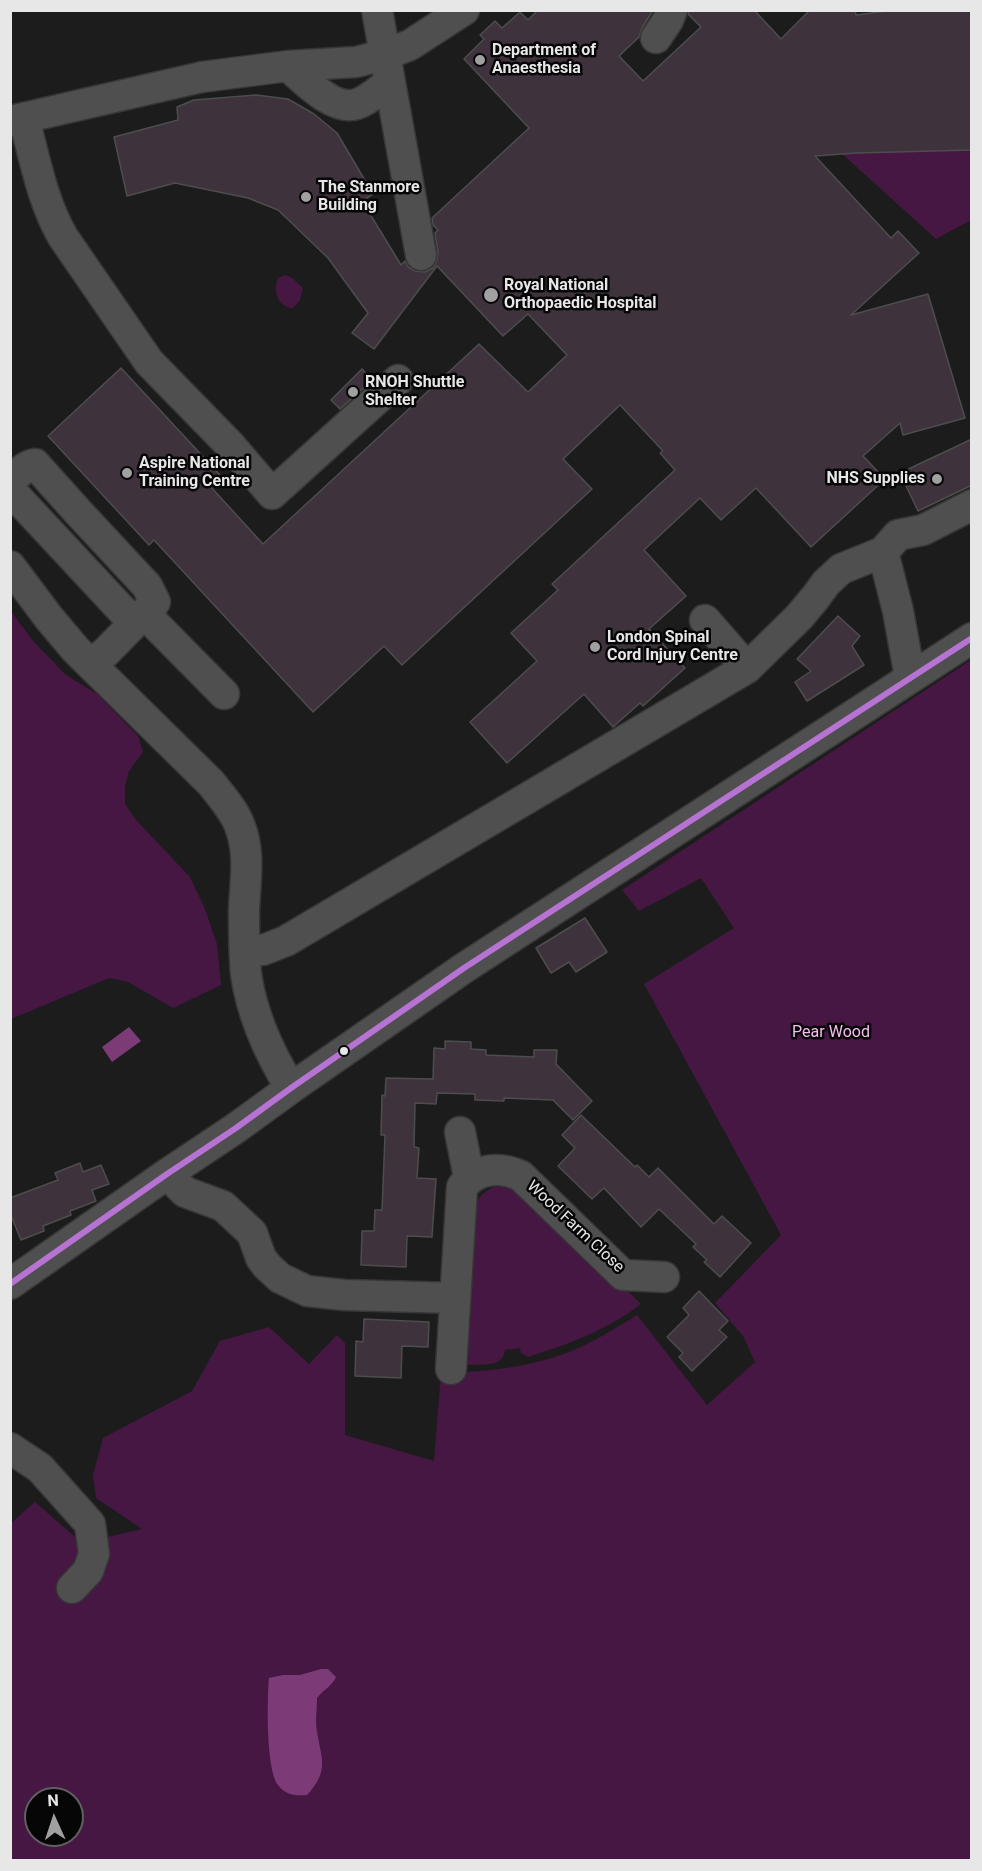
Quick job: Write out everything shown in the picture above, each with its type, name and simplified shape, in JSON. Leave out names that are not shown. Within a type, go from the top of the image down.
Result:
[{"type":"street","points":[[377,10],[421,255]]},
{"type":"street","points":[[288,66],[332,101],[341,105],[357,104],[372,96],[386,69],[410,45],[464,10]]},
{"type":"street","points":[[656,38],[672,10]]},
{"type":"street","points":[[386,69],[356,62],[288,66],[202,77],[17,120],[53,220],[63,237],[149,362],[230,445],[272,494],[398,380]]},
{"type":"street","points":[[10,484],[30,465],[35,464],[147,586],[144,612],[91,665]]},
{"type":"street","points":[[10,490],[144,612],[224,694]]},
{"type":"street","points":[[245,950],[263,950],[286,941],[747,668],[799,617],[826,583],[842,569],[883,552],[898,535],[923,530],[972,505]]},
{"type":"street","points":[[883,552],[898,611],[910,677]]},
{"type":"street","points":[[10,566],[49,618],[91,665],[211,783],[240,825],[248,876],[244,909],[246,974],[261,1030],[291,1088]]},
{"type":"street","points":[[705,620],[747,668]]},
{"type":"street","points":[[10,1284],[464,968],[972,638]]},
{"type":"street","points":[[451,1369],[462,1187],[470,1177],[460,1132]]},
{"type":"street","name":"Wood Farm Close","points":[[470,1177],[491,1170],[509,1170],[515,1173],[623,1275],[664,1277]]},
{"type":"street","points":[[167,1174],[185,1192],[224,1206],[252,1233],[261,1258],[267,1266],[280,1278],[307,1291],[344,1295],[455,1298]]},
{"type":"street","points":[[10,1448],[40,1468],[90,1524],[94,1554],[88,1571],[72,1588]]},
{"type":"green space","points":[[971,18],[971,220],[936,239],[785,102]]},
{"type":"green space","points":[[286,275],[303,288],[300,300],[293,308],[283,305],[276,293],[278,278]]},
{"type":"green space","points":[[10,610],[34,642],[66,675],[97,694],[138,736],[143,752],[129,771],[125,786],[125,804],[136,820],[190,877],[205,909],[217,944],[221,985],[173,1008],[128,982],[109,978],[11,1019]]},
{"type":"green space","name":"Pear Wood","points":[[971,660],[971,1860],[11,1860],[10,1524],[35,1502],[82,1543],[142,1529],[96,1498],[93,1475],[103,1438],[192,1391],[220,1341],[269,1327],[309,1364],[337,1335],[345,1343],[345,1435],[434,1461],[441,1373],[498,1369],[555,1357],[587,1344],[637,1315],[707,1405],[755,1362],[743,1336],[715,1303],[781,1235],[644,984],[734,928],[701,878],[639,911],[622,890]]},
{"type":"green space","points":[[503,1184],[529,1193],[641,1304],[601,1329],[558,1347],[528,1357],[521,1353],[520,1348],[505,1350],[500,1360],[496,1362],[485,1365],[468,1365],[474,1206],[483,1194]]},
{"type":"shaded area","points":[[129,1027],[141,1041],[112,1062],[102,1047]]},
{"type":"shaded area","points":[[328,1669],[336,1677],[317,1698],[316,1724],[322,1758],[321,1772],[319,1779],[307,1795],[291,1794],[278,1785],[271,1765],[268,1717],[269,1678],[300,1675]]},
{"type":"building","points":[[538,10],[653,10],[639,37],[619,56],[643,81],[701,27],[688,14],[689,10],[754,10],[781,39],[810,10],[855,10],[856,15],[894,10],[972,10],[972,150],[815,156],[891,238],[898,231],[919,253],[851,315],[928,294],[965,418],[903,435],[900,423],[863,456],[885,479],[811,547],[756,488],[721,520],[700,498],[644,550],[686,596],[649,629],[685,668],[643,706],[640,703],[613,727],[584,694],[507,763],[470,722],[537,661],[511,633],[558,590],[552,584],[675,470],[660,453],[663,451],[620,405],[563,459],[592,489],[402,665],[384,646],[313,712],[154,540],[149,545],[48,436],[121,368],[221,476],[210,486],[263,544],[479,344],[528,392],[567,355],[528,314],[503,336],[437,266],[374,349],[352,333],[368,313],[328,258],[278,210],[248,198],[175,183],[127,196],[114,137],[178,120],[177,107],[194,100],[256,95],[288,99],[314,114],[337,133],[373,194],[362,201],[401,265],[405,261],[408,267],[415,271],[425,272],[433,268],[437,260],[435,233],[438,230],[433,225],[432,218],[529,128],[464,59],[484,39],[480,35],[495,21],[502,28],[520,12],[528,20]]},
{"type":"building","name":"RNOH Shuttle Shelter","points":[[362,369],[372,380],[340,409],[331,400]]},
{"type":"building","name":"NHS Supplies","points":[[972,439],[972,485],[918,511],[900,473]]},
{"type":"building","points":[[838,616],[860,636],[852,646],[864,665],[807,701],[795,682],[811,671],[797,659]]},
{"type":"building","points":[[585,918],[607,952],[576,972],[569,962],[551,973],[536,948]]},
{"type":"building","points":[[445,1041],[471,1042],[471,1049],[486,1050],[486,1055],[534,1057],[534,1050],[557,1050],[556,1064],[592,1101],[573,1120],[553,1100],[504,1098],[504,1101],[475,1100],[475,1094],[437,1093],[436,1104],[415,1103],[414,1147],[419,1148],[417,1178],[436,1179],[432,1237],[407,1236],[406,1267],[361,1265],[362,1231],[374,1231],[375,1210],[382,1210],[385,1135],[381,1135],[382,1095],[385,1096],[386,1078],[433,1079],[434,1048],[445,1049]]},
{"type":"building","points":[[581,1115],[635,1167],[637,1165],[649,1177],[658,1168],[714,1224],[722,1216],[751,1243],[720,1277],[704,1262],[707,1260],[693,1247],[696,1244],[659,1209],[641,1227],[604,1188],[592,1199],[558,1166],[575,1148],[562,1135]]},
{"type":"building","points":[[80,1163],[83,1172],[101,1165],[109,1184],[92,1190],[96,1201],[70,1211],[71,1215],[43,1226],[44,1231],[21,1240],[10,1213],[10,1198],[58,1180],[55,1173]]},
{"type":"building","points":[[699,1291],[728,1321],[719,1330],[727,1337],[692,1371],[679,1357],[683,1353],[667,1337],[689,1315],[683,1308]]},
{"type":"building","points":[[364,1319],[429,1322],[428,1347],[402,1346],[401,1378],[355,1376],[356,1341],[363,1342]]},
{"type":"transit line","points":[[10,1284],[464,968],[972,638]]},
{"type":"place","name":"Department of Anaesthesia","points":[[480,60]]},
{"type":"place","name":"The Stanmore Building","points":[[306,197]]},
{"type":"place","name":"Royal National Orthopaedic Hospital","points":[[491,295]]},
{"type":"place","name":"RNOH Shuttle Shelter","points":[[353,392]]},
{"type":"place","name":"Aspire National Training Centre","points":[[127,473]]},
{"type":"place","name":"NHS Supplies","points":[[937,479]]},
{"type":"place","name":"London Spinal Cord Injury Centre","points":[[595,647]]}]
